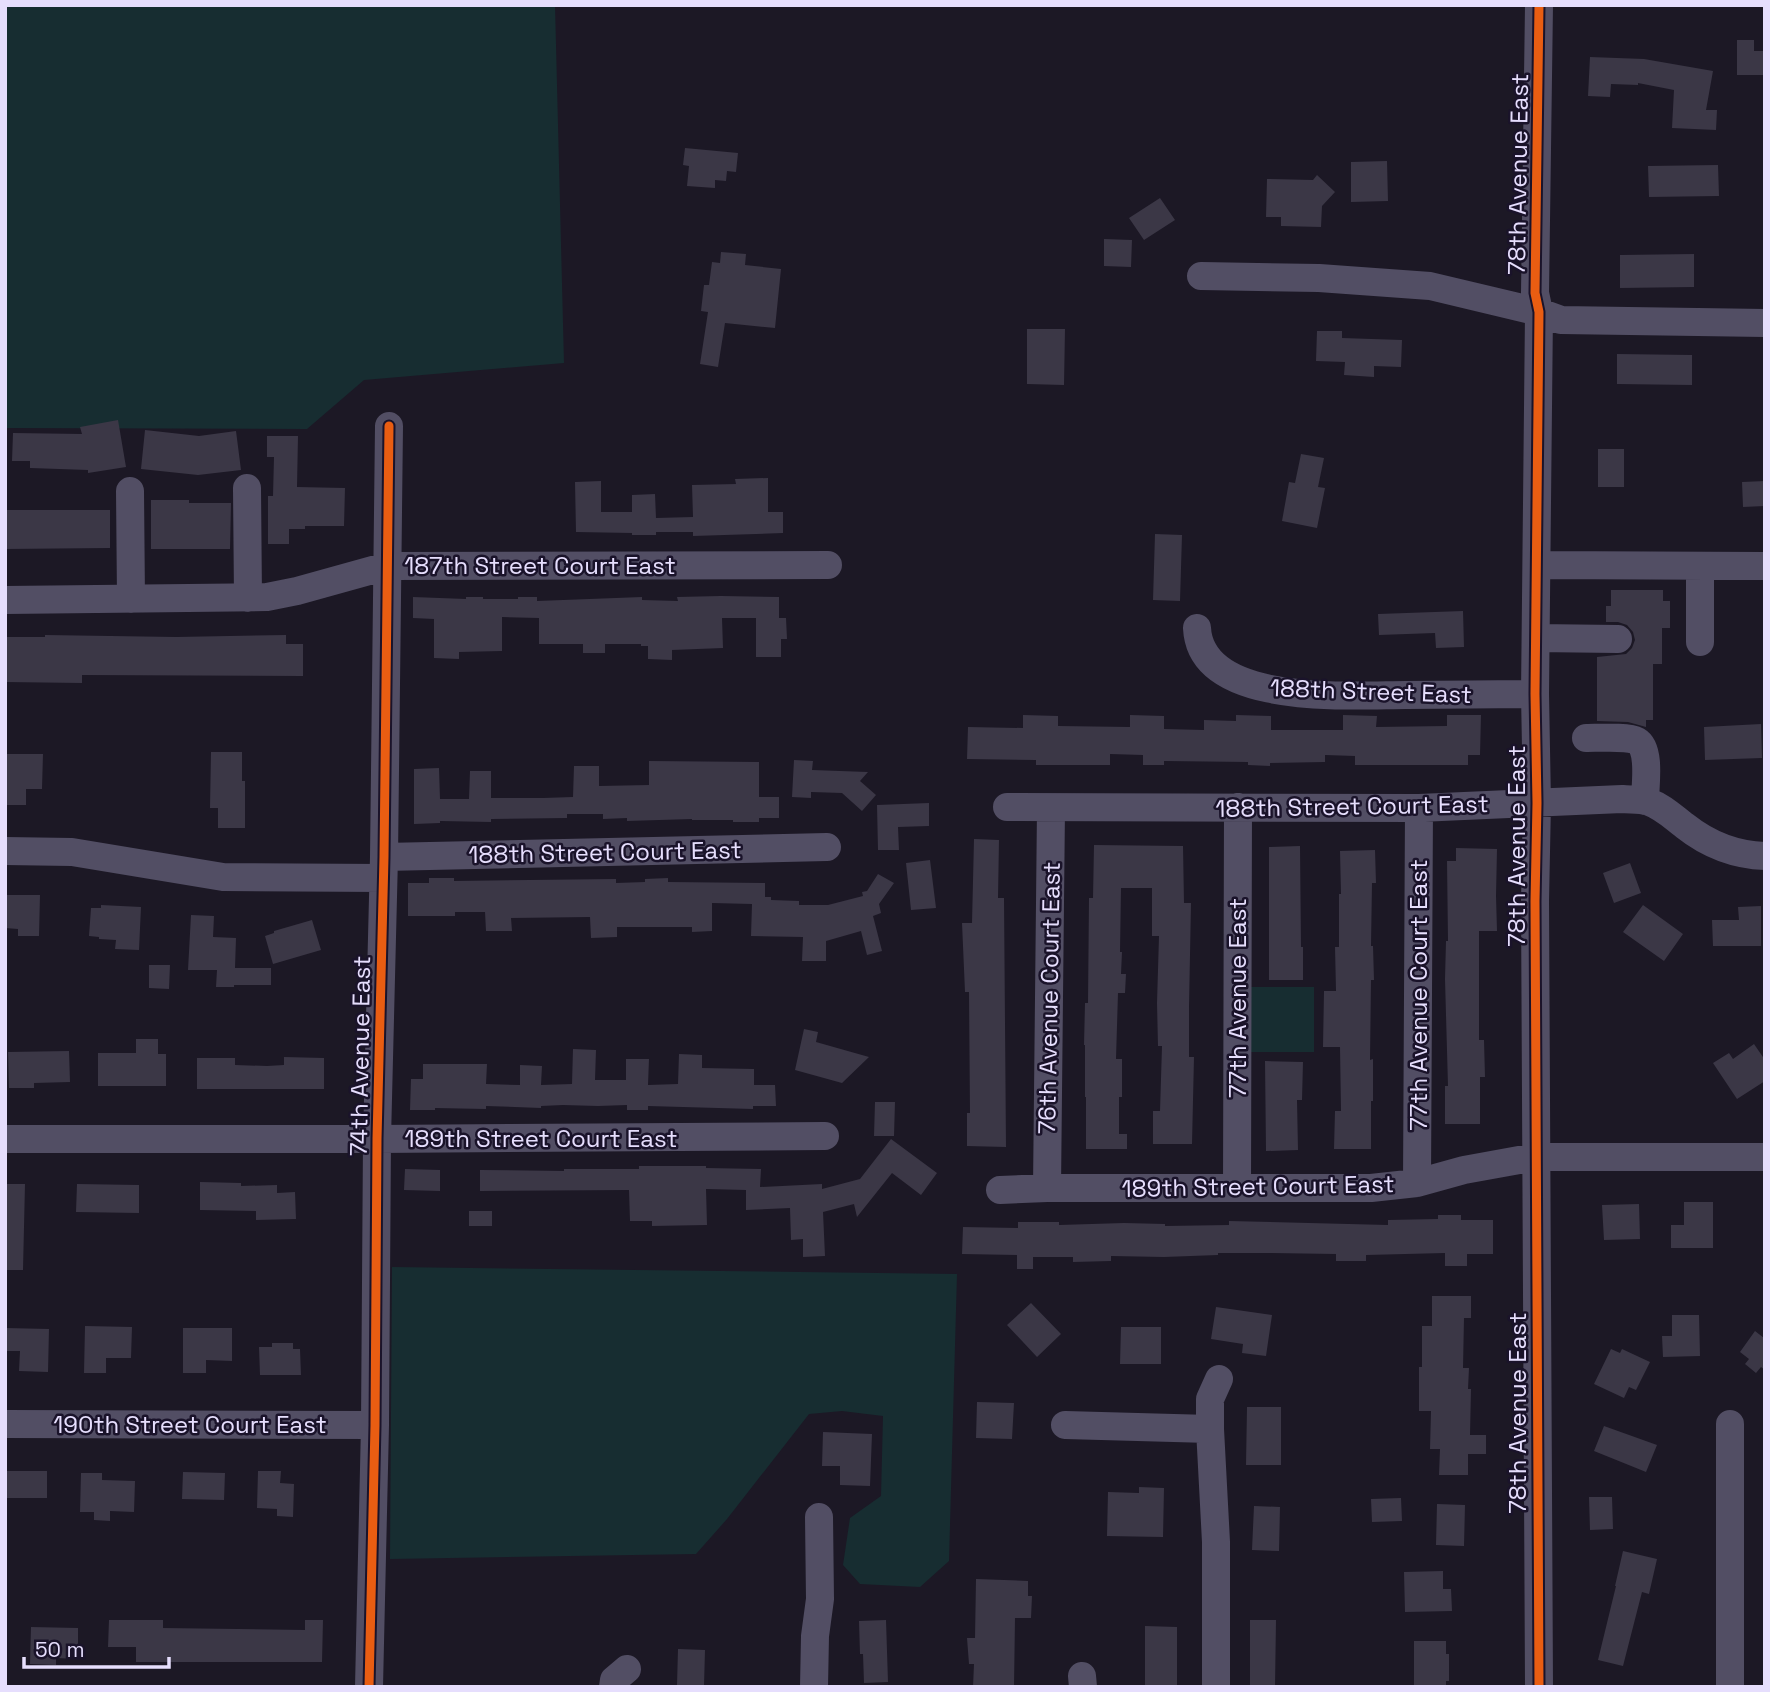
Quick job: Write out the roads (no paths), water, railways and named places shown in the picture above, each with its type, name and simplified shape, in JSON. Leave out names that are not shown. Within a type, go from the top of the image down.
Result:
[{"type":"street","name":"78th Avenue East","points":[[1539,5],[1535,293],[1539,312],[1535,694],[1539,1687]]},
{"type":"street","points":[[1201,276],[1319,278],[1430,286],[1539,312],[1561,320],[1765,323]]},
{"type":"street","name":"74th Avenue East","points":[[369,1687],[389,426]]},
{"type":"street","points":[[247,488],[248,598]]},
{"type":"street","points":[[130,491],[131,599]]},
{"type":"street","name":"187th Street Court East","points":[[5,600],[267,597],[387,566],[828,565]]},
{"type":"street","points":[[1537,565],[1765,566]]},
{"type":"street","points":[[1700,566],[1700,642]]},
{"type":"street","name":"188th Street East","points":[[1197,628],[1197,639],[1202,652],[1217,667],[1253,685],[1279,692],[1367,695],[1535,694]]},
{"type":"street","points":[[1536,638],[1618,639]]},
{"type":"street","points":[[1586,738],[1629,739],[1641,744],[1646,754],[1645,801]]},
{"type":"street","name":"188th Street Court East","points":[[1007,807],[1419,808],[1622,799],[1645,801],[1669,812],[1686,827],[1726,850],[1765,856]]},
{"type":"street","name":"77th Avenue East","points":[[1237,1188],[1238,807]]},
{"type":"street","name":"76th Avenue Court East","points":[[1047,1188],[1051,808]]},
{"type":"street","name":"77th Avenue Court East","points":[[1417,1183],[1419,808]]},
{"type":"street","name":"188th Street Court East","points":[[5,851],[72,852],[223,877],[827,847]]},
{"type":"street","name":"189th Street Court East","points":[[5,1139],[825,1136]]},
{"type":"street","name":"189th Street Court East","points":[[1000,1190],[1371,1188],[1417,1183],[1464,1170],[1536,1157],[1765,1157]]},
{"type":"street","points":[[1216,1687],[1216,1542],[1210,1399],[1219,1379]]},
{"type":"street","name":"190th Street Court East","points":[[5,1423],[375,1425]]},
{"type":"street","points":[[1730,1424],[1730,1687]]},
{"type":"street","points":[[1065,1425],[1210,1429]]},
{"type":"street","points":[[814,1687],[815,1636],[820,1599],[819,1517]]}]
